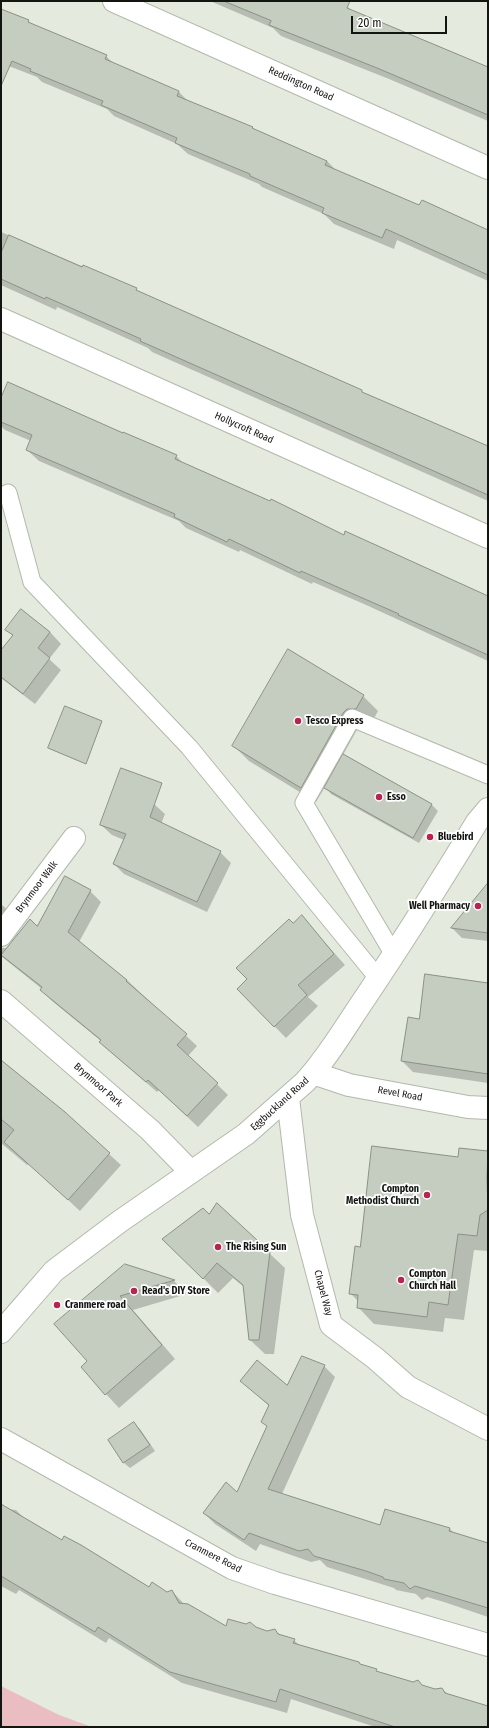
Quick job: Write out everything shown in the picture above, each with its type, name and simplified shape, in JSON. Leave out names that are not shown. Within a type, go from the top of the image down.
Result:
[{"type":"street","name":"Reddington Road","points":[[114,1],[488,168]]},
{"type":"street","name":"Hollycroft Road","points":[[1,319],[488,537]]},
{"type":"street","name":"Eggbuckland Road","points":[[1,1332],[54,1271],[119,1222],[246,1134],[288,1098],[313,1073],[394,955],[477,822],[488,809]]},
{"type":"street","name":"Brynmoor Walk","points":[[1,935],[74,838]]},
{"type":"street","name":"Brynmoor Park","points":[[1,1001],[150,1130],[191,1172]]},
{"type":"street","name":"Revel Road","points":[[313,1073],[349,1085],[468,1107],[488,1108]]},
{"type":"street","name":"Chapel Way","points":[[288,1098],[302,1215],[331,1325],[375,1358],[408,1387],[488,1429]]},
{"type":"street","name":"Cranmere Road","points":[[1,1439],[232,1568],[275,1584],[488,1645]]},
{"type":"lane","points":[[8,493],[32,582],[189,747],[378,978]]},
{"type":"lane","points":[[394,955],[304,803],[352,718],[488,775]]},
{"type":"shaded area","points":[[1,1686],[59,1715],[92,1727],[1,1727]]},
{"type":"building","points":[[224,1],[350,1],[347,8],[488,67],[488,115],[377,68],[269,25],[271,21]]},
{"type":"building","points":[[1,9],[107,55],[105,59],[179,91],[177,96],[253,127],[252,128],[327,161],[325,165],[419,205],[422,200],[488,230],[488,275],[386,229],[382,238],[322,213],[324,208],[250,176],[250,174],[175,143],[177,138],[101,105],[103,101],[30,71],[31,69],[12,61],[1,86]]},
{"type":"building","points":[[9,235],[82,267],[83,265],[137,288],[136,290],[362,390],[362,392],[488,446],[488,495],[140,341],[141,339],[1,279],[1,253]]},
{"type":"building","points":[[8,382],[123,433],[177,455],[175,459],[270,501],[271,499],[344,535],[345,531],[488,596],[488,655],[301,571],[300,573],[229,539],[227,542],[174,517],[175,514],[26,450],[32,435],[1,422],[1,398]]},
{"type":"building","points":[[21,609],[50,632],[38,648],[50,658],[23,694],[1,677],[1,650],[13,635],[5,630]]},
{"type":"building","name":"Tesco Express","points":[[288,649],[364,695],[356,709],[347,709],[343,713],[301,788],[232,746]]},
{"type":"building","points":[[65,706],[102,721],[86,764],[48,748]]},
{"type":"building","name":"Esso","points":[[343,754],[432,804],[413,838],[324,788]]},
{"type":"building","points":[[121,768],[162,783],[150,817],[221,851],[197,902],[113,864],[126,834],[100,825]]},
{"type":"building","points":[[65,876],[91,890],[68,932],[127,980],[126,981],[187,1034],[177,1045],[218,1083],[187,1116],[148,1080],[146,1082],[99,1042],[101,1040],[40,990],[42,987],[1,955],[30,919],[37,926]]},
{"type":"building","name":"Well Pharmacy","points":[[488,883],[488,933],[451,928]]},
{"type":"building","points":[[302,915],[334,954],[298,985],[307,995],[274,1027],[237,989],[247,979],[236,968],[289,919],[293,923]]},
{"type":"building","points":[[425,974],[488,983],[488,1074],[401,1061],[408,1017],[419,1019]]},
{"type":"building","points":[[1,1060],[65,1112],[110,1153],[68,1200],[4,1142],[14,1130],[1,1119]]},
{"type":"building","points":[[372,1146],[458,1157],[459,1148],[488,1151],[488,1210],[480,1215],[477,1236],[458,1234],[448,1305],[429,1302],[427,1317],[357,1308],[358,1295],[349,1294],[355,1246],[360,1247]]},
{"type":"building","name":"The Rising Sun","points":[[217,1203],[270,1252],[259,1340],[249,1340],[243,1285],[217,1263],[203,1279],[162,1239],[203,1208],[209,1214]]},
{"type":"building","points":[[125,1264],[175,1280],[120,1296],[162,1345],[105,1395],[81,1367],[87,1361],[54,1324]]},
{"type":"building","points":[[302,1356],[325,1365],[268,1489],[380,1525],[385,1509],[450,1528],[449,1531],[488,1543],[488,1608],[415,1586],[410,1589],[404,1583],[384,1579],[383,1577],[366,1571],[314,1556],[308,1549],[299,1551],[249,1533],[244,1540],[203,1513],[226,1482],[237,1492],[267,1426],[261,1422],[269,1405],[240,1381],[257,1360],[287,1385]]},
{"type":"building","points":[[134,1422],[150,1445],[123,1463],[108,1440]]},
{"type":"building","points":[[1,1504],[62,1540],[64,1536],[81,1545],[149,1587],[152,1582],[167,1592],[172,1590],[179,1603],[188,1604],[226,1626],[228,1619],[246,1624],[250,1622],[256,1627],[267,1631],[275,1629],[278,1634],[295,1639],[293,1643],[359,1662],[360,1664],[377,1669],[376,1671],[413,1682],[418,1680],[422,1685],[435,1689],[442,1688],[445,1693],[488,1706],[488,1727],[395,1727],[280,1689],[276,1702],[170,1672],[98,1627],[95,1632],[1,1576]]},
{"type":"place","name":"Tesco Express","points":[[298,721]]},
{"type":"place","name":"Esso","points":[[379,797]]},
{"type":"place","name":"Bluebird","points":[[430,837]]},
{"type":"place","name":"Well Pharmacy","points":[[478,906]]},
{"type":"place","name":"Compton Methodist Church","points":[[427,1195]]},
{"type":"place","name":"The Rising Sun","points":[[218,1247]]},
{"type":"place","name":"Compton Church Hall","points":[[401,1280]]},
{"type":"place","name":"Read's DIY Store","points":[[134,1291]]},
{"type":"place","name":"Cranmere road","points":[[57,1305]]}]
